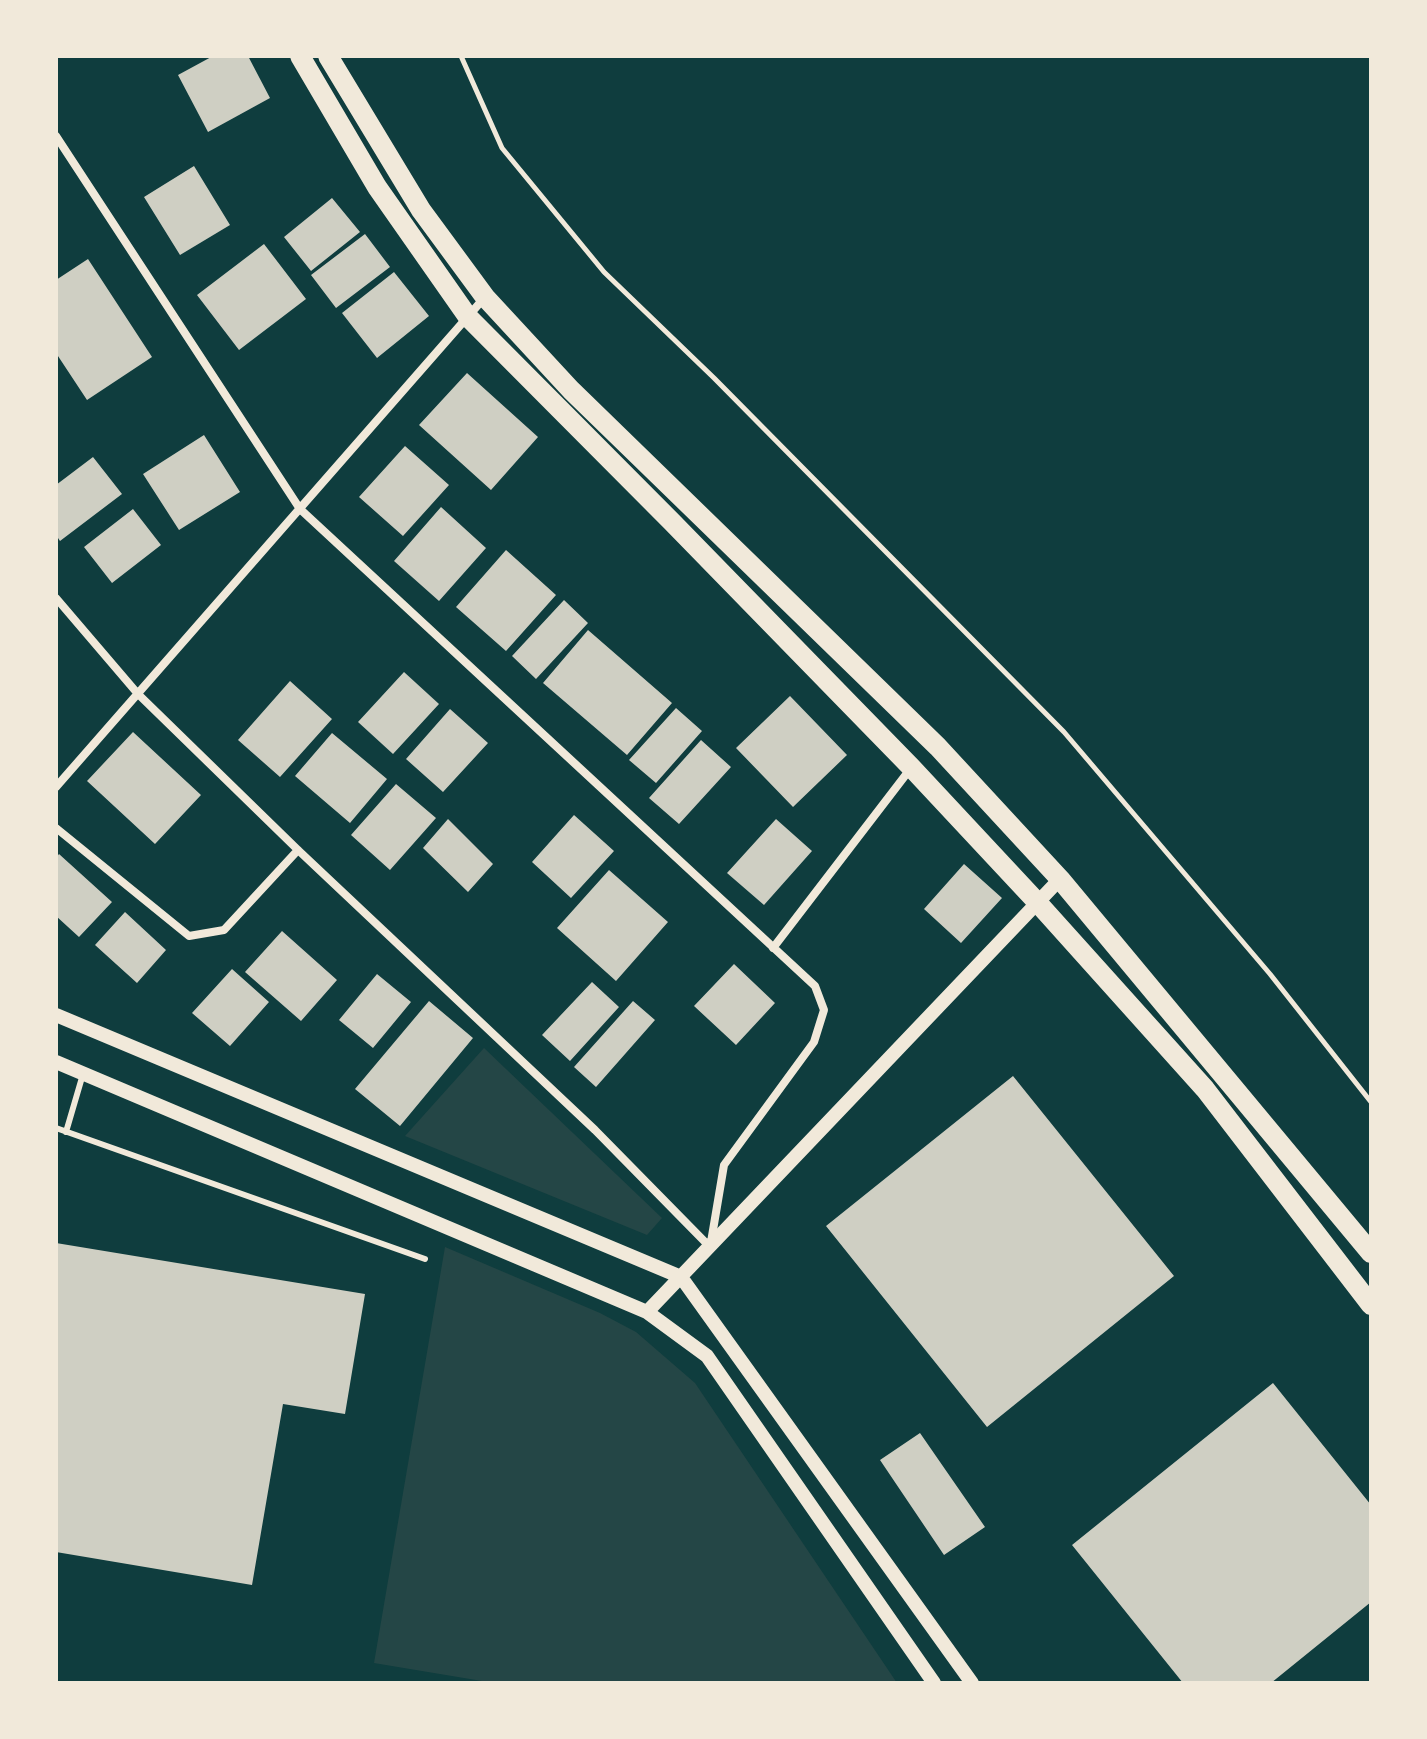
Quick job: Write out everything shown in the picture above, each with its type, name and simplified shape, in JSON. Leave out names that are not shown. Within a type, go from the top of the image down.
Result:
[{"type":"main road","points":[[300,56],[377,187],[468,317],[911,767],[1037,902],[1205,1089],[1371,1305]]},
{"type":"main road","points":[[328,56],[421,210],[485,297],[571,390],[938,747],[1060,879],[1371,1253]]},
{"type":"street","points":[[56,136],[300,509],[815,986],[824,1010],[814,1042],[724,1165],[710,1247]]},
{"type":"street","points":[[56,787],[485,297]]},
{"type":"street","points":[[56,598],[138,694],[298,850],[595,1130],[710,1247]]},
{"type":"street","points":[[773,948],[911,767]]},
{"type":"street","points":[[56,828],[189,936],[224,930],[298,850]]},
{"type":"street","points":[[647,1312],[1060,879]]},
{"type":"street","points":[[56,1015],[681,1277],[972,1683]]},
{"type":"street","points":[[56,1062],[647,1312],[707,1356],[934,1683]]},
{"type":"lane","points":[[66,1132],[83,1074]]},
{"type":"lane","points":[[56,1128],[425,1259]]},
{"type":"path","points":[[461,56],[502,148],[604,272],[714,378],[1064,732],[1270,974],[1371,1102]]},
{"type":"shaded area","points":[[484,1048],[662,1218],[647,1235],[405,1136]]},
{"type":"shaded area","points":[[445,1247],[600,1313],[636,1332],[695,1383],[897,1683],[494,1683],[374,1663]]},
{"type":"building","points":[[213,56],[248,56],[270,98],[208,132],[178,75]]},
{"type":"building","points":[[194,166],[230,225],[180,255],[144,197]]},
{"type":"building","points":[[332,198],[360,232],[311,271],[284,237]]},
{"type":"building","points":[[365,234],[390,267],[336,308],[311,275]]},
{"type":"building","points":[[264,244],[306,299],[239,350],[197,295]]},
{"type":"building","points":[[88,259],[152,357],[87,400],[56,353],[56,280]]},
{"type":"building","points":[[394,272],[429,316],[377,358],[342,313]]},
{"type":"building","points":[[467,373],[538,437],[491,490],[419,425]]},
{"type":"building","points":[[204,435],[240,492],[179,530],[143,474]]},
{"type":"building","points":[[405,446],[449,485],[403,536],[359,497]]},
{"type":"building","points":[[93,457],[122,494],[60,541],[56,535],[56,485]]},
{"type":"building","points":[[441,507],[486,548],[439,601],[394,561]]},
{"type":"building","points":[[133,509],[161,545],[112,583],[84,547]]},
{"type":"building","points":[[506,550],[556,595],[506,651],[456,607]]},
{"type":"building","points":[[564,600],[588,623],[536,679],[512,656]]},
{"type":"building","points":[[588,630],[672,703],[627,755],[543,683]]},
{"type":"building","points":[[404,672],[439,704],[393,754],[358,722]]},
{"type":"building","points":[[290,681],[332,719],[280,777],[238,740]]},
{"type":"building","points":[[790,696],[847,755],[793,807],[736,748]]},
{"type":"building","points":[[676,708],[702,731],[656,783],[629,760]]},
{"type":"building","points":[[450,709],[488,743],[443,792],[406,759]]},
{"type":"building","points":[[133,732],[201,795],[155,844],[87,781]]},
{"type":"building","points":[[332,733],[387,779],[350,823],[295,776]]},
{"type":"building","points":[[701,740],[731,767],[679,824],[649,798]]},
{"type":"building","points":[[396,784],[436,818],[390,870],[351,835]]},
{"type":"building","points":[[574,815],[614,851],[571,898],[532,862]]},
{"type":"building","points":[[448,819],[493,864],[468,892],[423,848]]},
{"type":"building","points":[[776,819],[812,851],[764,905],[727,873]]},
{"type":"building","points":[[59,854],[112,902],[79,937],[56,916],[56,858]]},
{"type":"building","points":[[964,864],[1002,898],[961,943],[924,909]]},
{"type":"building","points":[[609,870],[668,922],[616,981],[557,928]]},
{"type":"building","points":[[125,912],[166,950],[137,983],[95,945]]},
{"type":"building","points":[[282,931],[337,980],[301,1021],[245,972]]},
{"type":"building","points":[[734,964],[775,1003],[736,1045],[694,1006]]},
{"type":"building","points":[[232,969],[269,1002],[230,1046],[192,1013]]},
{"type":"building","points":[[377,974],[411,1002],[373,1048],[339,1020]]},
{"type":"building","points":[[592,982],[619,1007],[570,1061],[542,1035]]},
{"type":"building","points":[[429,1001],[473,1038],[400,1126],[355,1089]]},
{"type":"building","points":[[633,1001],[655,1020],[596,1087],[574,1067]]},
{"type":"building","points":[[1013,1076],[1174,1276],[987,1427],[826,1226]]},
{"type":"building","points":[[56,1243],[365,1294],[345,1414],[283,1404],[252,1585],[56,1552]]},
{"type":"building","points":[[1273,1383],[1371,1505],[1371,1602],[1271,1683],[1183,1683],[1072,1545]]},
{"type":"building","points":[[920,1433],[985,1527],[944,1555],[880,1460]]}]
